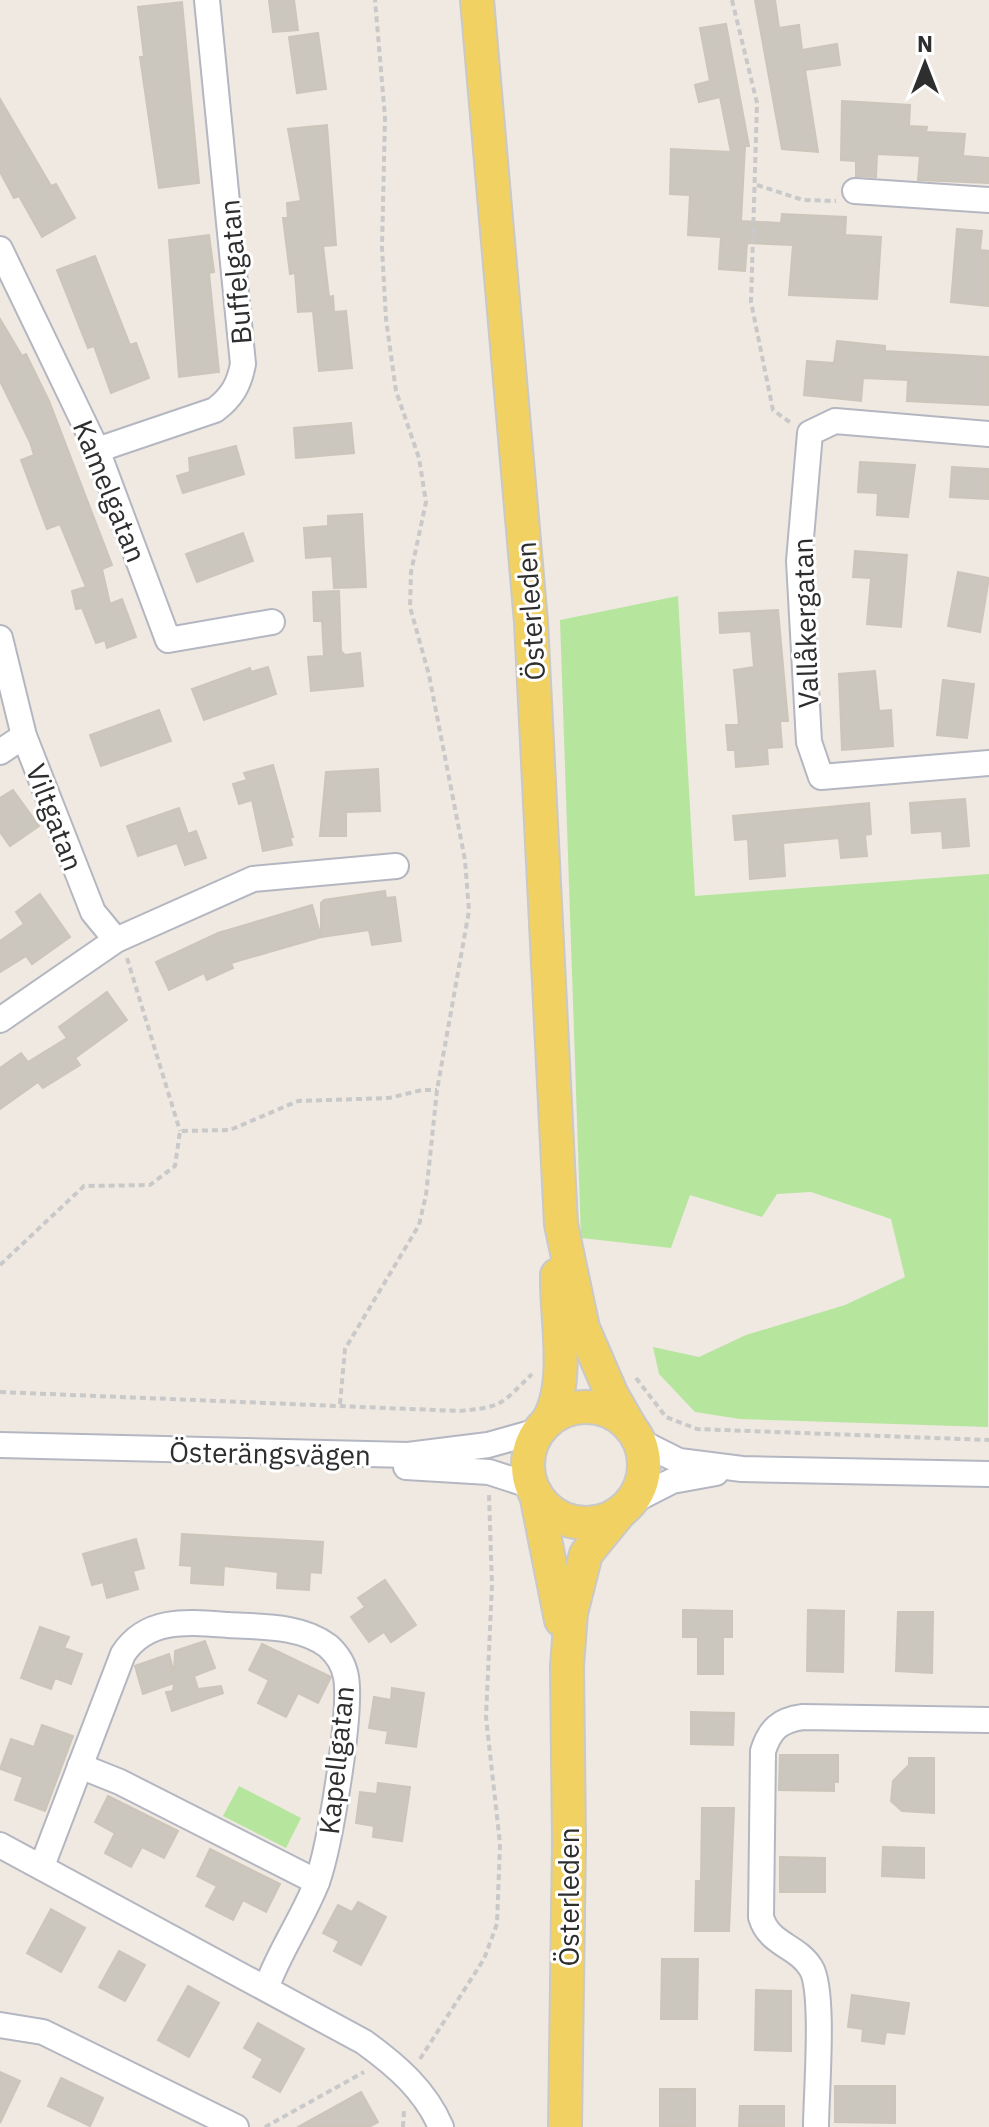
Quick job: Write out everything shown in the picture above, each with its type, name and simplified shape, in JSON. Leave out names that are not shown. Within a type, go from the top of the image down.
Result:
[{"type":"main road","name":"Österleden","points":[[477,0],[531,622],[561,1224],[556,1302],[560,1368],[554,1410],[542,1426],[528,1462],[551,1557],[567,1666]]},
{"type":"main road","name":"Österleden","points":[[561,1224],[583,1328],[599,1367],[635,1434],[643,1459],[642,1478],[625,1507],[593,1541],[580,1568],[571,1613],[567,1666],[569,1842],[565,2127]]},
{"type":"main road","points":[[542,1426],[564,1411],[595,1407],[615,1415],[635,1434]]},
{"type":"main road","points":[[534,1490],[553,1513],[580,1522],[601,1520],[625,1507]]},
{"type":"street","name":"Buffelgatan","points":[[97,450],[215,410],[230,398],[239,383],[243,364],[238,302],[207,0]]},
{"type":"street","points":[[855,191],[989,200]]},
{"type":"street","name":"Kamelgatan","points":[[0,249],[97,450],[168,640],[272,622]]},
{"type":"street","points":[[810,433],[835,421],[989,434]]},
{"type":"street","name":"Vallåkergatan","points":[[810,433],[799,561],[809,742],[821,777],[989,763]]},
{"type":"street","name":"Viltgatan","points":[[0,638],[24,736],[93,912],[116,940]]},
{"type":"street","points":[[0,752],[24,736]]},
{"type":"street","points":[[0,1020],[116,940],[253,879],[396,866]]},
{"type":"street","name":"Österängsvägen","points":[[0,1445],[408,1455],[488,1445],[542,1426]]},
{"type":"street","points":[[635,1434],[679,1461],[742,1469],[989,1474]]},
{"type":"street","name":"Österängsvägen","points":[[0,1456],[489,1472],[534,1490]]},
{"type":"street","points":[[625,1507],[672,1481],[742,1469]]},
{"type":"street","name":"Kapellgatan","points":[[42,1866],[129,1644],[150,1629],[199,1623],[274,1628],[313,1637],[337,1655],[347,1679],[330,1829],[317,1882],[267,1986]]},
{"type":"street","points":[[816,2127],[815,1979],[802,1958],[771,1938],[761,1917],[763,1751],[769,1734],[779,1724],[803,1717],[989,1720]]},
{"type":"street","points":[[80,1766],[120,1782],[317,1882]]},
{"type":"street","points":[[0,1845],[267,1986],[364,2042],[407,2076],[426,2100],[441,2127]]},
{"type":"street","points":[[0,2025],[43,2032],[236,2127]]},
{"type":"path","points":[[340,1404],[345,1349],[419,1225],[426,1195],[437,1090],[467,925],[469,881],[429,675],[410,607],[411,572],[426,502],[419,458],[396,391],[386,319],[382,248],[385,117],[375,0]]},
{"type":"path","points":[[732,0],[757,103],[757,185],[751,302],[762,369],[773,410],[810,433]]},
{"type":"path","points":[[757,185],[803,200],[847,202],[855,191]]},
{"type":"path","points":[[0,1265],[84,1186],[150,1185],[175,1166],[180,1131],[132,968],[116,940]]},
{"type":"path","points":[[180,1131],[230,1130],[298,1101],[389,1098],[422,1090],[437,1090]]},
{"type":"path","points":[[599,1367],[631,1373],[666,1417],[697,1429],[989,1440]]},
{"type":"path","points":[[0,1392],[340,1404],[432,1411],[485,1409],[507,1401],[534,1372],[560,1368]]},
{"type":"path","points":[[485,1409],[488,1445]]},
{"type":"path","points":[[403,2127],[405,2104],[395,2089],[473,1979],[493,1941],[497,1924],[500,1844],[486,1717],[493,1531],[489,1472]]},
{"type":"path","points":[[265,2127],[373,2070]]},
{"type":"green space","points":[[678,596],[695,896],[989,874],[988,1427],[740,1419],[695,1412],[659,1374],[653,1347],[699,1357],[746,1335],[845,1305],[905,1277],[891,1219],[811,1192],[777,1194],[762,1217],[690,1195],[671,1248],[581,1238],[560,620]]},
{"type":"green space","points":[[239,1786],[301,1818],[286,1848],[223,1816]]},
{"type":"building","points":[[269,0],[294,0],[298,30],[273,32]]},
{"type":"building","points":[[755,0],[775,0],[779,28],[799,25],[802,50],[837,44],[840,65],[805,70],[818,152],[782,149]]},
{"type":"building","points":[[182,2],[199,183],[159,188],[140,57],[144,57],[138,7]]},
{"type":"building","points":[[726,24],[749,146],[745,146],[741,221],[781,223],[782,214],[846,217],[845,235],[881,237],[877,299],[789,295],[793,245],[747,243],[745,271],[719,269],[721,237],[688,235],[690,195],[670,194],[671,149],[731,152],[720,97],[699,102],[695,85],[710,81],[700,28]]},
{"type":"building","points":[[318,33],[326,89],[297,93],[289,37]]},
{"type":"building","points":[[0,99],[51,186],[56,184],[75,218],[42,237],[19,196],[14,198],[0,172]]},
{"type":"building","points":[[842,101],[910,105],[909,126],[927,127],[926,132],[965,134],[963,156],[989,158],[989,183],[918,180],[920,156],[877,154],[876,177],[856,176],[856,161],[841,160]]},
{"type":"building","points":[[327,125],[336,245],[323,246],[329,297],[333,296],[334,312],[346,311],[352,368],[319,371],[313,311],[298,312],[295,273],[290,274],[283,218],[288,218],[287,203],[301,201],[288,129]]},
{"type":"building","points":[[957,229],[982,231],[980,250],[989,251],[989,306],[951,302]]},
{"type":"building","points":[[209,235],[214,272],[209,273],[219,372],[179,377],[169,240]]},
{"type":"building","points":[[95,256],[130,345],[136,343],[149,378],[111,393],[94,346],[88,348],[57,270]]},
{"type":"building","points":[[0,319],[22,356],[26,354],[49,401],[112,565],[102,569],[110,604],[122,599],[136,637],[107,648],[105,640],[96,643],[82,608],[76,609],[72,591],[86,587],[60,524],[47,529],[21,460],[34,455],[0,381]]},
{"type":"building","points":[[837,341],[885,346],[885,351],[989,357],[989,405],[907,401],[908,380],[863,378],[861,401],[804,395],[807,361],[834,363]]},
{"type":"building","points":[[351,423],[354,453],[296,458],[294,428]]},
{"type":"building","points":[[236,446],[244,474],[183,493],[177,476],[190,472],[189,458]]},
{"type":"building","points":[[860,462],[915,465],[908,517],[877,515],[878,493],[858,492]]},
{"type":"building","points":[[952,467],[989,469],[989,499],[950,497]]},
{"type":"building","points":[[362,514],[366,587],[334,588],[332,556],[306,558],[304,528],[328,526],[328,516]]},
{"type":"building","points":[[243,533],[253,561],[197,582],[186,554]]},
{"type":"building","points":[[855,551],[907,555],[901,627],[867,624],[871,578],[853,577]]},
{"type":"building","points":[[958,572],[989,578],[980,632],[948,626]]},
{"type":"building","points":[[339,591],[341,651],[345,655],[360,653],[363,686],[311,691],[308,657],[324,656],[322,621],[314,621],[313,592]]},
{"type":"building","points":[[778,610],[788,721],[780,721],[782,747],[767,748],[768,764],[736,767],[735,750],[728,750],[726,725],[739,725],[734,670],[754,667],[751,631],[720,633],[719,613]]},
{"type":"building","points":[[268,667],[276,694],[204,720],[192,689],[250,668],[251,672]]},
{"type":"building","points":[[875,671],[879,711],[891,710],[893,746],[842,750],[839,674]]},
{"type":"building","points":[[943,680],[974,684],[967,738],[937,735]]},
{"type":"building","points":[[159,710],[171,741],[101,766],[90,735]]},
{"type":"building","points":[[273,765],[293,837],[290,837],[292,845],[263,851],[252,800],[239,804],[233,784],[247,780],[244,773]]},
{"type":"building","points":[[378,769],[380,811],[346,812],[346,836],[320,836],[326,772]]},
{"type":"building","points":[[13,790],[39,826],[10,846],[0,832],[0,798]]},
{"type":"building","points":[[965,799],[969,846],[943,848],[942,831],[912,833],[910,803]]},
{"type":"building","points":[[869,803],[871,834],[865,835],[867,856],[841,858],[839,838],[783,843],[785,876],[750,879],[748,839],[735,840],[733,816]]},
{"type":"building","points":[[179,808],[188,834],[196,831],[206,858],[185,865],[177,843],[138,856],[127,826]]},
{"type":"building","points":[[385,891],[386,898],[395,897],[401,941],[372,945],[369,930],[321,937],[321,903],[324,900]]},
{"type":"building","points":[[40,894],[70,937],[32,964],[26,956],[0,972],[0,941],[24,924],[16,912]]},
{"type":"building","points":[[312,905],[321,937],[231,963],[233,968],[207,980],[204,973],[169,990],[156,962],[218,933]]},
{"type":"building","points":[[107,992],[127,1020],[75,1058],[80,1065],[43,1088],[38,1082],[0,1109],[0,1068],[21,1053],[28,1062],[67,1038],[59,1027]]},
{"type":"building","points":[[182,1534],[323,1542],[321,1573],[310,1572],[309,1590],[277,1588],[278,1572],[224,1566],[223,1585],[191,1583],[192,1566],[180,1565]]},
{"type":"building","points":[[136,1539],[144,1568],[133,1571],[138,1589],[107,1598],[103,1582],[92,1585],[83,1554]]},
{"type":"building","points":[[385,1580],[416,1625],[391,1642],[384,1632],[369,1642],[351,1617],[365,1607],[358,1598]]},
{"type":"building","points":[[683,1610],[732,1611],[732,1637],[723,1637],[723,1674],[698,1674],[698,1637],[683,1637]]},
{"type":"building","points":[[808,1610],[844,1611],[843,1672],[807,1671]]},
{"type":"building","points":[[898,1612],[933,1612],[932,1673],[896,1671]]},
{"type":"building","points":[[40,1627],[69,1637],[64,1648],[82,1654],[71,1684],[55,1678],[51,1689],[21,1678]]},
{"type":"building","points":[[205,1641],[215,1668],[194,1676],[198,1689],[221,1686],[223,1693],[172,1711],[166,1692],[173,1691],[174,1683],[143,1694],[135,1666],[169,1654],[174,1673],[175,1651]]},
{"type":"building","points":[[262,1644],[331,1677],[318,1703],[298,1693],[286,1717],[258,1703],[269,1680],[249,1670]]},
{"type":"building","points":[[392,1688],[424,1693],[416,1747],[386,1743],[388,1731],[369,1728],[374,1697],[391,1700]]},
{"type":"building","points":[[691,1712],[734,1713],[733,1745],[691,1744]]},
{"type":"building","points":[[42,1725],[73,1736],[45,1811],[15,1800],[23,1777],[0,1769],[11,1739],[34,1747]]},
{"type":"building","points":[[780,1755],[838,1755],[838,1782],[834,1782],[834,1791],[779,1790]]},
{"type":"building","points":[[909,1758],[934,1758],[934,1813],[902,1811],[891,1801],[893,1781],[909,1765]]},
{"type":"building","points":[[378,1783],[410,1787],[402,1841],[373,1837],[374,1826],[356,1823],[360,1792],[377,1794]]},
{"type":"building","points":[[108,1796],[178,1831],[164,1858],[142,1847],[131,1867],[105,1853],[115,1833],[95,1822]]},
{"type":"building","points":[[702,1808],[734,1808],[729,1931],[695,1931],[696,1881],[701,1881]]},
{"type":"building","points":[[883,1847],[924,1848],[924,1878],[882,1876]]},
{"type":"building","points":[[210,1849],[280,1884],[266,1912],[243,1900],[233,1920],[206,1906],[217,1886],[197,1876]]},
{"type":"building","points":[[780,1857],[825,1858],[825,1892],[780,1892]]},
{"type":"building","points":[[358,1902],[386,1917],[361,1965],[334,1951],[339,1941],[323,1933],[338,1905],[352,1912]]},
{"type":"building","points":[[51,1909],[85,1928],[61,1972],[27,1953]]},
{"type":"building","points":[[119,1951],[145,1965],[125,2001],[99,1987]]},
{"type":"building","points":[[662,1959],[698,1959],[697,2019],[661,2019]]},
{"type":"building","points":[[188,1986],[219,2003],[189,2057],[158,2040]]},
{"type":"building","points":[[756,1990],[791,1991],[791,2051],[755,2050]]},
{"type":"building","points":[[852,1995],[909,2003],[904,2034],[886,2032],[884,2044],[862,2041],[863,2029],[848,2027]]},
{"type":"building","points":[[258,2023],[304,2049],[280,2092],[253,2077],[263,2059],[244,2048]]},
{"type":"building","points":[[0,2072],[20,2081],[0,2123]]},
{"type":"building","points":[[61,2078],[103,2098],[90,2126],[48,2106]]},
{"type":"building","points":[[835,2086],[895,2086],[895,2123],[835,2122]]},
{"type":"building","points":[[660,2089],[695,2089],[695,2127],[660,2127]]},
{"type":"building","points":[[361,2092],[378,2122],[369,2127],[298,2127]]},
{"type":"building","points":[[740,2106],[784,2106],[784,2127],[739,2127]]}]
